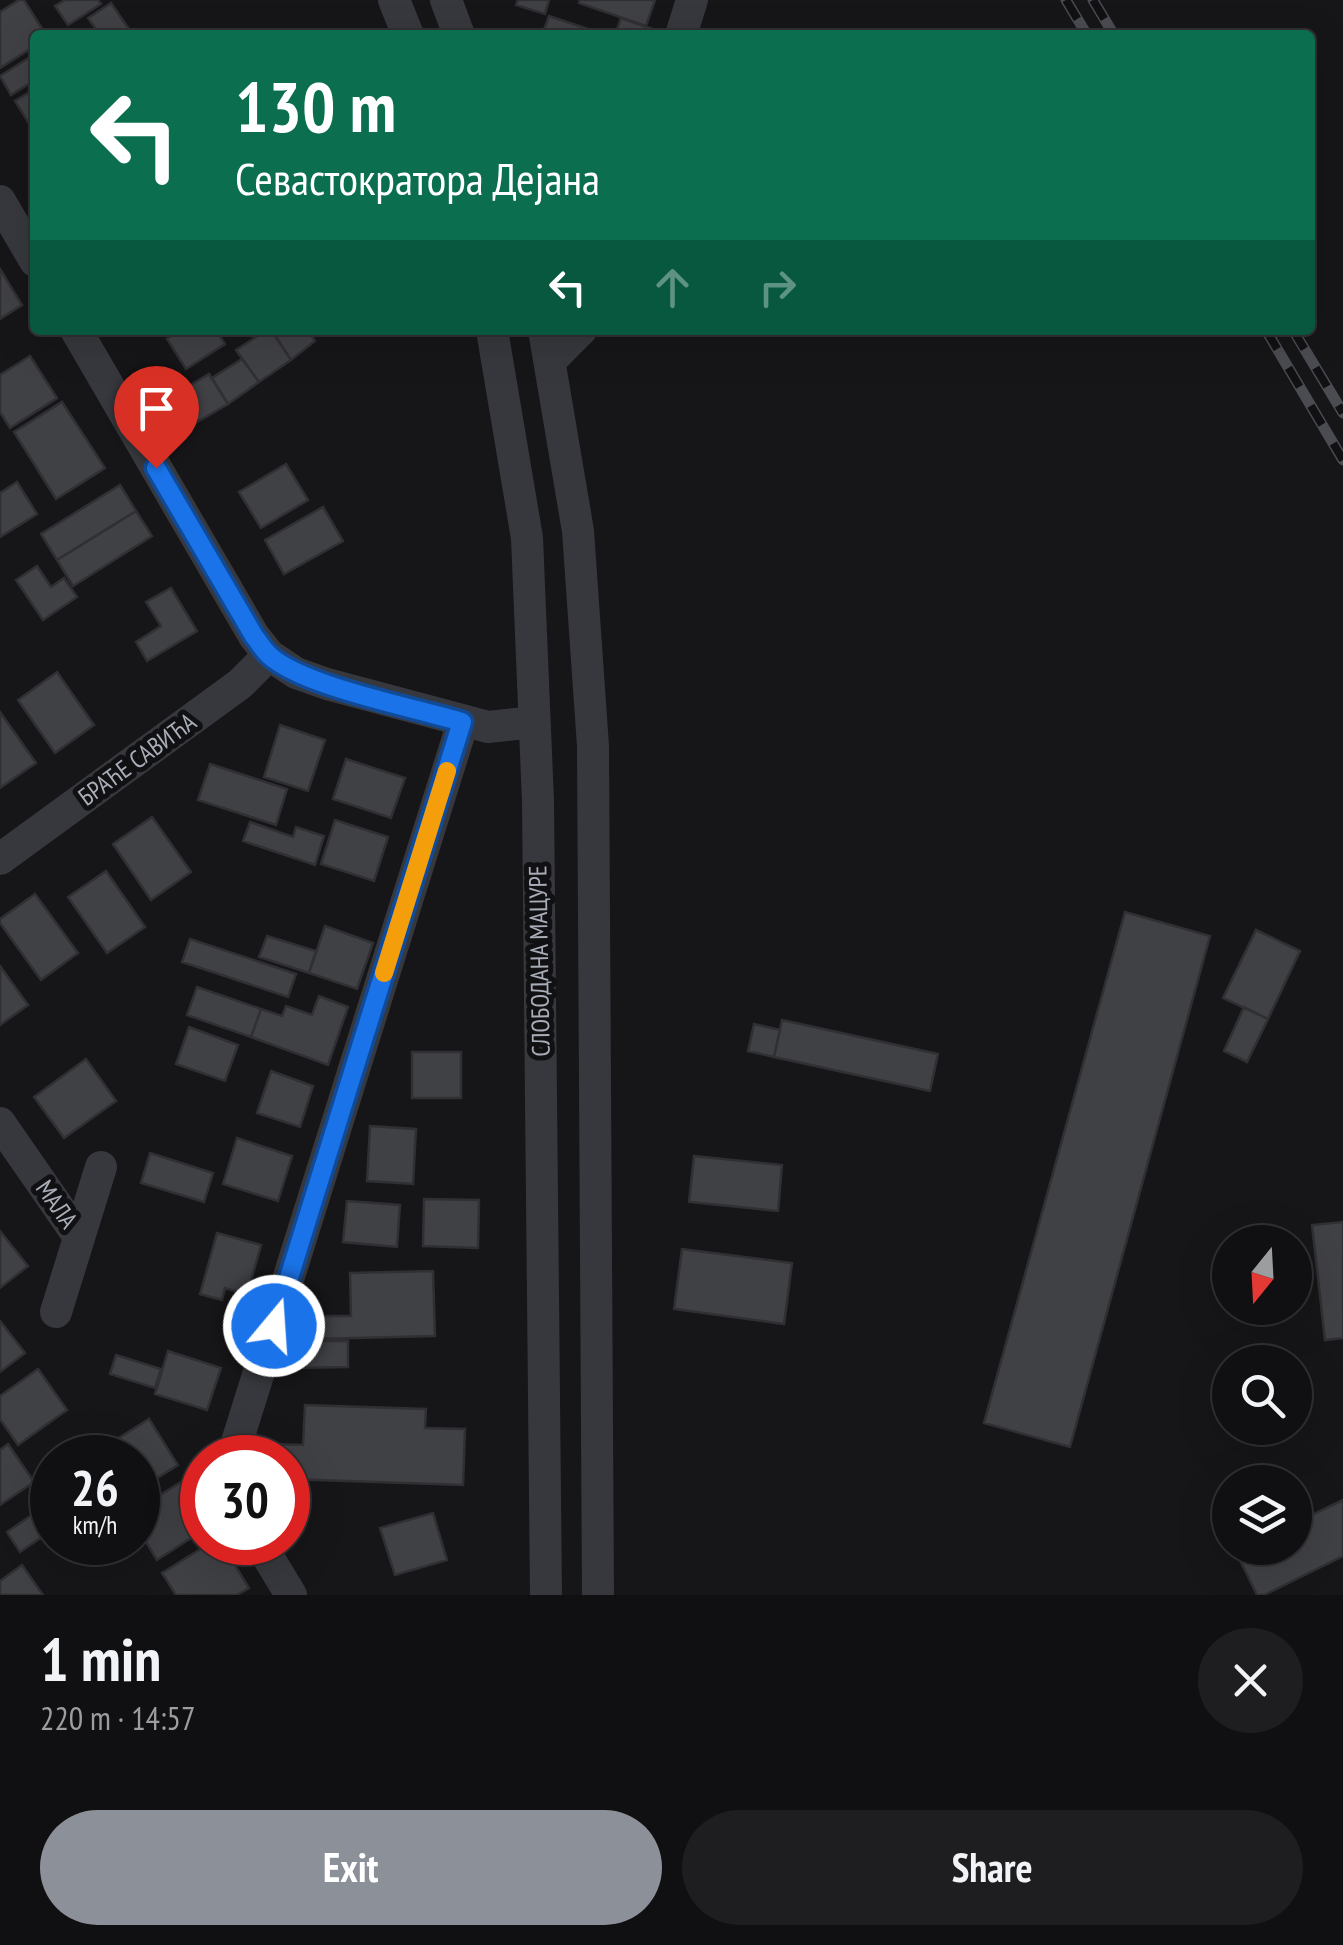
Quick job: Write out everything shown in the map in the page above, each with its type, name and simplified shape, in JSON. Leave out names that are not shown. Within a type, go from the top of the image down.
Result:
[{"type":"street","points":[[394,0],[406,30]]},
{"type":"street","points":[[446,0],[458,30]]},
{"type":"street","points":[[683,30],[692,0]]},
{"type":"street","points":[[0,201],[30,252]]},
{"type":"street","points":[[79,335],[269,656],[296,673],[462,722],[488,727],[534,722]]},
{"type":"street","name":"СЛОБОДАНА МАЦУРЕ","points":[[493,335],[526,538],[538,802],[546,1595]]},
{"type":"street","points":[[570,335],[547,346],[578,531],[592,746],[598,1595]]},
{"type":"street","name":"БРАЋЕ САВИЋА","points":[[0,859],[240,684],[269,656]]},
{"type":"street","points":[[239,1435],[462,722]]},
{"type":"street","name":"МАЛА","points":[[0,1123],[80,1237]]},
{"type":"street","points":[[56,1312],[101,1167]]},
{"type":"street","points":[[273,1565],[291,1595]]},
{"type":"building","points":[[24,0],[43,30],[30,30],[30,49],[0,68],[0,12]]},
{"type":"building","points":[[65,0],[98,0],[101,4],[68,25],[55,6]]},
{"type":"building","points":[[518,0],[549,0],[545,14],[516,5]]},
{"type":"building","points":[[655,0],[646,26],[579,3]]},
{"type":"building","points":[[111,3],[130,30],[96,30],[88,18]]},
{"type":"building","points":[[549,16],[591,30],[544,30]]},
{"type":"building","points":[[621,18],[655,30],[617,30]]},
{"type":"building","points":[[30,57],[30,83],[11,95],[0,76]]},
{"type":"building","points":[[30,92],[30,125],[15,101]]},
{"type":"building","points":[[0,269],[22,305],[0,319]]},
{"type":"building","points":[[173,335],[219,335],[225,344],[186,369],[167,339]]},
{"type":"building","points":[[259,335],[274,335],[291,360],[259,382],[236,350]]},
{"type":"building","points":[[275,335],[311,335],[315,341],[291,360]]},
{"type":"building","points":[[30,356],[57,398],[10,428],[0,412],[0,375]]},
{"type":"building","points":[[242,359],[259,382],[228,404],[212,378]]},
{"type":"building","points":[[209,374],[228,404],[197,422],[179,392]]},
{"type":"building","points":[[62,402],[105,468],[56,499],[14,432]]},
{"type":"building","points":[[286,464],[308,500],[261,528],[239,492]]},
{"type":"building","points":[[17,482],[37,514],[0,537],[0,493]]},
{"type":"building","points":[[120,485],[136,511],[57,560],[41,534]]},
{"type":"building","points":[[323,507],[343,541],[284,574],[265,540]]},
{"type":"building","points":[[136,511],[152,536],[73,586],[57,560]]},
{"type":"building","points":[[37,566],[51,587],[64,578],[77,597],[43,620],[16,580]]},
{"type":"building","points":[[171,588],[197,631],[147,661],[136,642],[161,626],[146,602]]},
{"type":"building","points":[[57,672],[94,725],[55,753],[18,700]]},
{"type":"building","points":[[0,712],[36,763],[0,788]]},
{"type":"building","points":[[280,725],[325,740],[308,791],[264,777]]},
{"type":"building","points":[[346,759],[405,778],[391,818],[333,799]]},
{"type":"building","points":[[210,764],[287,789],[276,825],[198,800]]},
{"type":"building","points":[[152,817],[191,872],[151,900],[113,844]]},
{"type":"building","points":[[335,820],[388,837],[374,881],[321,864]]},
{"type":"building","points":[[250,822],[293,837],[296,827],[324,836],[315,865],[243,841]]},
{"type":"building","points":[[106,871],[145,927],[107,953],[68,897]]},
{"type":"building","points":[[35,894],[78,953],[41,980],[0,923],[0,919]]},
{"type":"building","points":[[1125,912],[1210,936],[1070,1447],[984,1423]]},
{"type":"building","points":[[325,926],[373,943],[357,989],[309,973]]},
{"type":"building","points":[[1256,930],[1300,951],[1268,1019],[1223,998]]},
{"type":"building","points":[[267,936],[316,951],[309,973],[259,957]]},
{"type":"building","points":[[190,939],[296,974],[288,997],[182,962]]},
{"type":"building","points":[[0,966],[28,1005],[0,1025]]},
{"type":"building","points":[[197,987],[261,1009],[251,1037],[187,1015]]},
{"type":"building","points":[[319,996],[348,1007],[328,1065],[251,1037],[261,1009],[282,1016],[286,1006],[312,1015]]},
{"type":"building","points":[[1244,1007],[1268,1019],[1247,1062],[1224,1051]]},
{"type":"building","points":[[782,1020],[938,1054],[930,1091],[774,1057]]},
{"type":"building","points":[[754,1024],[780,1030],[774,1057],[748,1051]]},
{"type":"building","points":[[189,1027],[238,1045],[225,1081],[176,1064]]},
{"type":"building","points":[[412,1052],[461,1052],[461,1098],[412,1098]]},
{"type":"building","points":[[86,1059],[116,1101],[64,1138],[34,1097]]},
{"type":"building","points":[[271,1071],[313,1086],[300,1127],[257,1113]]},
{"type":"building","points":[[370,1126],[416,1129],[413,1184],[367,1181]]},
{"type":"building","points":[[237,1138],[292,1156],[278,1201],[223,1184]]},
{"type":"building","points":[[150,1153],[213,1173],[204,1202],[141,1183]]},
{"type":"building","points":[[694,1156],[782,1165],[778,1211],[689,1202]]},
{"type":"building","points":[[424,1199],[479,1200],[478,1248],[423,1246]]},
{"type":"building","points":[[347,1201],[400,1205],[397,1247],[343,1242]]},
{"type":"building","points":[[1343,1222],[1343,1338],[1325,1340],[1312,1225]]},
{"type":"building","points":[[0,1231],[28,1266],[0,1288]]},
{"type":"building","points":[[217,1233],[261,1245],[247,1295],[225,1288],[222,1300],[200,1294]]},
{"type":"building","points":[[682,1249],[792,1263],[784,1324],[674,1309]]},
{"type":"building","points":[[433,1271],[435,1336],[315,1339],[314,1316],[351,1316],[350,1273]]},
{"type":"building","points":[[0,1321],[25,1353],[0,1372]]},
{"type":"building","points":[[291,1341],[348,1341],[348,1367],[292,1368]]},
{"type":"building","points":[[168,1351],[221,1368],[207,1410],[155,1394]]},
{"type":"building","points":[[116,1355],[161,1369],[155,1388],[110,1374]]},
{"type":"building","points":[[38,1369],[67,1410],[18,1445],[0,1419],[0,1396]]},
{"type":"building","points":[[305,1405],[426,1409],[425,1428],[465,1429],[463,1485],[310,1480],[310,1435],[304,1435]]},
{"type":"building","points":[[149,1419],[159,1435],[123,1435]]},
{"type":"building","points":[[160,1436],[178,1465],[160,1476]]},
{"type":"building","points":[[8,1444],[30,1476],[30,1485],[0,1505],[0,1450]]},
{"type":"building","points":[[180,1483],[180,1545],[160,1558],[160,1495]]},
{"type":"building","points":[[1343,1500],[1343,1556],[1257,1595],[1242,1565],[1312,1565],[1312,1515]]},
{"type":"building","points":[[433,1513],[447,1560],[395,1575],[380,1528]]},
{"type":"building","points":[[30,1516],[30,1545],[20,1552],[7,1532]]},
{"type":"building","points":[[180,1562],[180,1565],[235,1565],[249,1588],[237,1595],[176,1595],[162,1573]]},
{"type":"building","points":[[22,1565],[43,1595],[0,1595],[0,1581]]},
{"type":"railway","points":[[1066,0],[1084,30]]},
{"type":"railway","points":[[1093,0],[1111,30]]},
{"type":"railway","points":[[1269,335],[1343,460]]},
{"type":"railway","points":[[1296,335],[1343,413]]},
{"type":"slow traffic","points":[[384,973],[447,771]]},
{"type":"route","points":[[156,468],[269,656],[296,673],[327,684],[462,722],[274,1326]]}]
